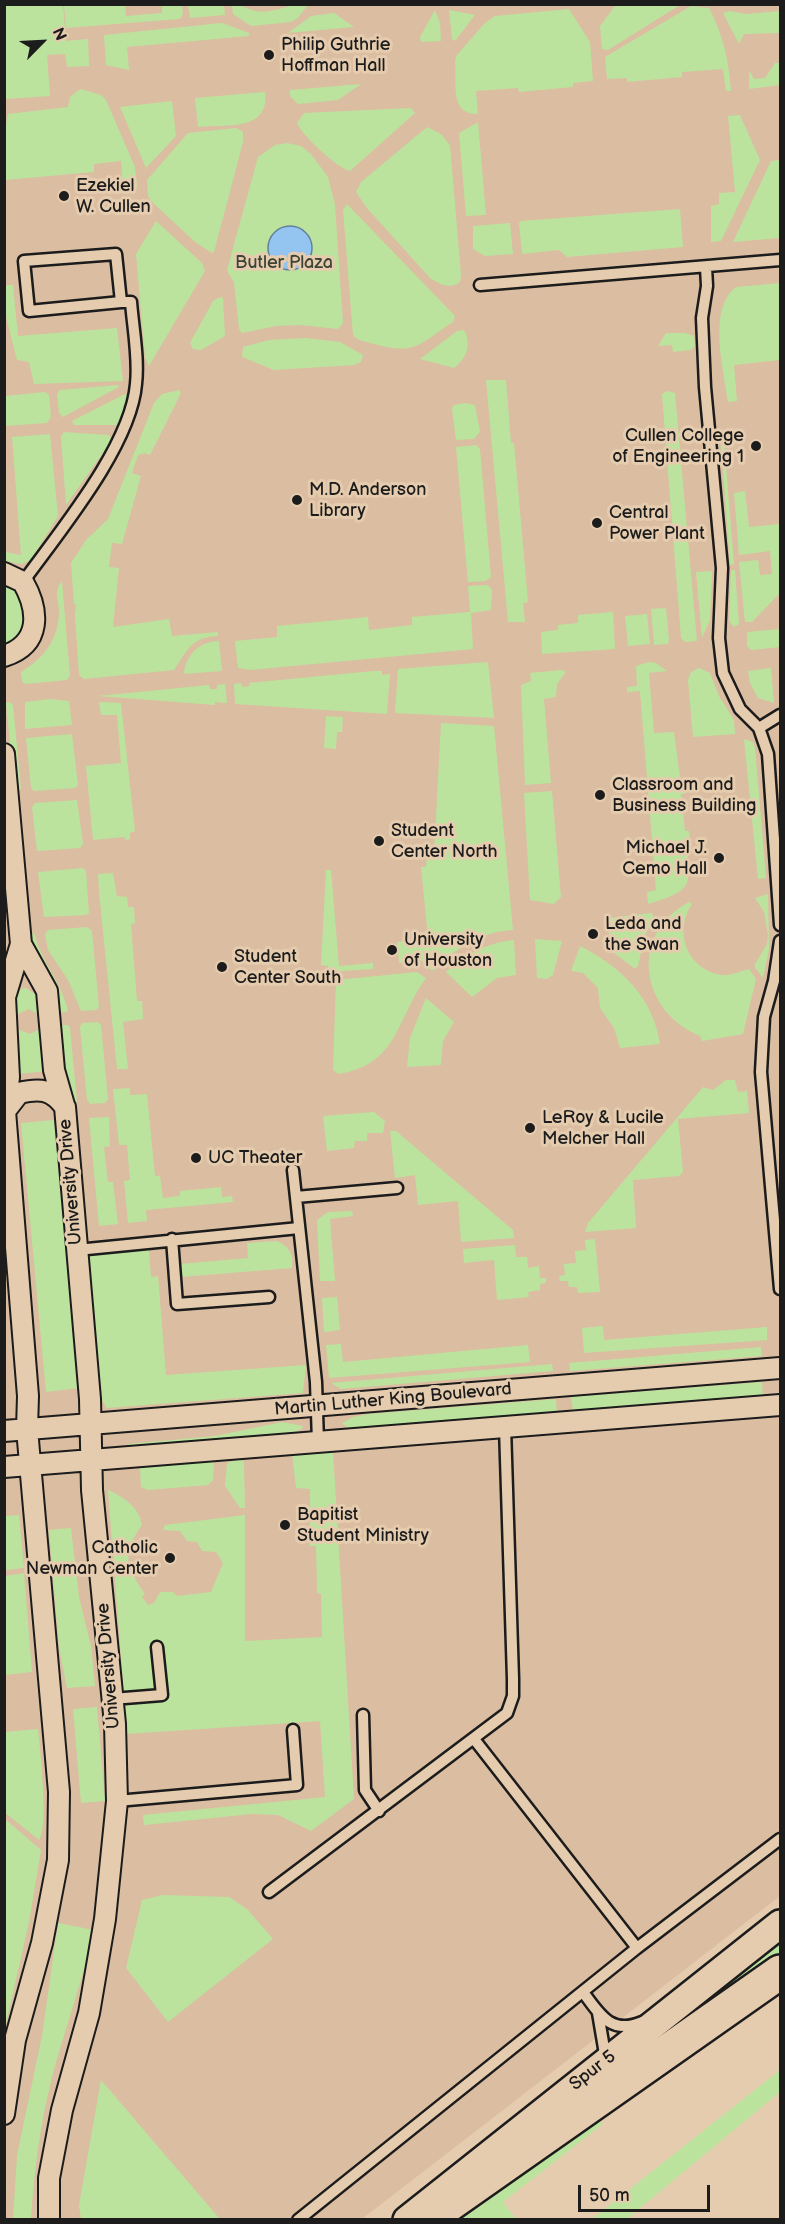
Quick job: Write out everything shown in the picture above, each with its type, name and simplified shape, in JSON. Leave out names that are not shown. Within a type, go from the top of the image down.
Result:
[{"type":"highway","name":"Spur 5","points":[[427,2220],[780,1972]]},
{"type":"main road","name":"Spur 5","points":[[407,2220],[780,1924]]},
{"type":"street","points":[[4,573],[22,582],[36,613],[32,633],[14,653],[4,656]]},
{"type":"street","name":"University Drive","points":[[4,754],[11,912],[21,944],[47,991],[54,1070],[65,1107],[91,1424],[91,1460],[112,1699],[117,1801],[105,1919],[89,2013],[62,2110],[49,2178],[49,2220]]},
{"type":"street","name":"University Drive","points":[[4,2114],[10,2040],[42,1942],[58,1860],[59,1782],[27,1430],[28,1396],[5,1111],[7,1078],[5,997],[21,944]]},
{"type":"street","points":[[5,997],[14,986],[25,982],[36,982],[47,991]]},
{"type":"street","name":"University Drive","points":[[5,1111],[19,1093],[39,1089],[57,1096],[65,1107]]},
{"type":"street","name":"Martin Luther King Boulevard","points":[[4,1431],[780,1368]]},
{"type":"street","name":"Martin Luther King Boulevard","points":[[4,1467],[780,1405]]},
{"type":"lane","points":[[22,582],[82,504],[131,414],[137,383],[131,302],[30,311],[24,261],[116,254],[121,302]]},
{"type":"lane","points":[[480,285],[780,260]]},
{"type":"lane","points":[[706,267],[707,286],[702,318],[705,387],[722,568],[719,638],[723,673],[740,709],[759,729],[768,754],[780,925]]},
{"type":"lane","points":[[759,729],[780,715]]},
{"type":"lane","points":[[780,941],[774,981],[764,1017],[761,1072],[780,1289]]},
{"type":"lane","points":[[293,1170],[317,1406],[318,1442]]},
{"type":"lane","points":[[296,1197],[397,1188]]},
{"type":"lane","points":[[77,1250],[299,1228]]},
{"type":"lane","points":[[172,1239],[177,1304],[269,1297]]},
{"type":"lane","points":[[269,1892],[507,1713],[513,1696],[505,1427]]},
{"type":"lane","points":[[112,1699],[162,1695],[157,1647]]},
{"type":"lane","points":[[363,1715],[364,1790],[379,1811]]},
{"type":"lane","points":[[117,1801],[297,1785],[293,1730]]},
{"type":"lane","points":[[474,1739],[637,1948]]},
{"type":"lane","points":[[298,2220],[637,1948],[780,1839]]},
{"type":"lane","points":[[583,1992],[598,2013],[623,2028],[634,2026],[697,1990]]},
{"type":"lane","points":[[598,2013],[606,2061]]},
{"type":"shaded area","name":"University of Houston","points":[[5,5],[780,5],[780,1896],[362,2219],[5,2220]]},
{"type":"green space","points":[[4,5],[63,5],[66,41],[88,39],[89,66],[67,67],[65,54],[47,55],[50,96],[5,99]]},
{"type":"green space","points":[[64,5],[125,5],[126,16],[162,13],[162,5],[182,5],[183,14],[180,19],[66,28]]},
{"type":"green space","points":[[188,5],[224,5],[225,15],[190,18]]},
{"type":"green space","points":[[232,5],[262,12],[295,5],[307,6],[298,18],[291,22],[251,26],[233,14]]},
{"type":"green space","points":[[680,5],[608,50],[602,49],[600,26],[615,6]]},
{"type":"green space","points":[[691,6],[709,8],[714,18],[725,48],[731,91],[726,91],[723,69],[682,72],[682,77],[627,82],[627,78],[607,79],[605,57]]},
{"type":"green space","points":[[569,9],[590,42],[593,81],[573,83],[573,87],[519,92],[518,88],[476,91],[478,114],[462,109],[456,96],[455,61],[457,55],[485,23],[495,16]]},
{"type":"green space","points":[[435,10],[440,23],[441,41],[421,42],[420,37]]},
{"type":"green space","points":[[449,10],[475,15],[455,41],[452,39]]},
{"type":"green space","points":[[729,11],[746,14],[780,11],[780,33],[744,34],[739,44],[723,13]]},
{"type":"green space","points":[[334,13],[354,27],[288,33],[311,16]]},
{"type":"green space","points":[[222,23],[249,33],[249,36],[127,47],[129,70],[106,65],[104,35]]},
{"type":"green space","points":[[775,63],[779,63],[780,85],[749,89],[749,70],[754,79],[765,78]]},
{"type":"green space","points":[[361,84],[338,100],[298,104],[290,96],[290,90]]},
{"type":"green space","points":[[80,89],[101,95],[106,100],[135,167],[137,188],[123,189],[121,161],[94,164],[94,172],[5,180],[5,129],[8,114],[68,107],[70,97]]},
{"type":"green space","points":[[265,92],[265,105],[261,114],[253,120],[233,125],[198,127],[195,98]]},
{"type":"green space","points":[[172,101],[176,136],[146,168],[120,107]]},
{"type":"green space","points":[[411,108],[415,113],[350,171],[344,169],[320,150],[297,123],[304,113]]},
{"type":"green space","points":[[740,115],[760,160],[721,241],[711,242],[711,206],[719,204],[719,193],[735,192],[728,116]]},
{"type":"green space","points":[[478,122],[486,215],[466,216],[459,133]]},
{"type":"green space","points":[[427,127],[441,134],[450,145],[461,275],[460,282],[452,286],[441,284],[430,278],[366,207],[356,192],[361,182]]},
{"type":"green space","name":"Butler Plaza","points":[[236,128],[243,132],[243,142],[212,253],[195,242],[151,201],[148,196],[147,180],[188,133]]},
{"type":"green space","name":"Butler Plaza","points":[[287,143],[301,146],[311,154],[328,177],[335,205],[343,323],[338,329],[300,325],[276,326],[242,333],[239,329],[234,283],[227,270],[258,157],[275,145]]},
{"type":"green space","points":[[780,160],[780,238],[733,242],[771,161]]},
{"type":"green space","name":"Butler Plaza","points":[[347,204],[455,316],[453,322],[425,341],[409,348],[400,349],[362,341],[353,335],[343,210]]},
{"type":"green space","points":[[680,209],[683,247],[567,257],[559,250],[522,254],[519,223],[521,221]]},
{"type":"green space","name":"Butler Plaza","points":[[156,221],[202,263],[205,271],[149,366],[145,357],[136,254]]},
{"type":"green space","points":[[510,223],[513,254],[485,256],[473,249],[473,226]]},
{"type":"green space","points":[[5,274],[6,285],[13,285],[18,336],[117,328],[123,381],[34,384],[29,362],[17,360],[5,313]]},
{"type":"green space","points":[[780,283],[780,360],[734,365],[737,401],[728,402],[720,341],[722,310],[727,297],[736,287]]},
{"type":"green space","name":"Butler Plaza","points":[[220,297],[223,298],[225,336],[201,350],[193,349],[190,343],[213,301]]},
{"type":"green space","points":[[463,330],[466,333],[468,344],[465,356],[454,368],[420,359],[457,331]]},
{"type":"green space","points":[[666,333],[685,333],[694,336],[695,346],[691,350],[673,352],[672,345],[658,346]]},
{"type":"green space","points":[[306,338],[340,342],[363,355],[361,362],[354,365],[274,370],[242,357],[243,347],[269,340]]},
{"type":"green space","points":[[486,380],[506,380],[528,602],[523,603],[525,622],[508,622]]},
{"type":"green space","points":[[118,385],[119,387],[63,417],[59,413],[57,394],[60,390]]},
{"type":"green space","points":[[179,390],[181,393],[150,455],[145,453],[138,455],[132,473],[141,476],[122,544],[112,543],[109,567],[119,568],[113,627],[169,619],[172,636],[218,632],[218,636],[196,642],[174,670],[84,679],[79,675],[76,604],[74,604],[71,563],[86,540],[108,519],[154,403],[162,394]]},
{"type":"green space","points":[[667,391],[675,393],[697,641],[685,642],[681,638],[662,394]]},
{"type":"green space","points":[[45,392],[49,395],[51,417],[47,423],[5,426],[5,396]]},
{"type":"green space","points":[[125,394],[128,396],[119,425],[74,425],[72,421]]},
{"type":"green space","points":[[465,403],[475,405],[480,432],[474,439],[456,440],[452,409],[453,405]]},
{"type":"green space","points":[[64,432],[109,435],[112,440],[66,505],[61,437]]},
{"type":"green space","points":[[50,434],[58,516],[31,560],[22,564],[5,561],[5,552],[21,555],[12,437]]},
{"type":"green space","points":[[724,441],[734,564],[730,565],[721,444]]},
{"type":"green space","points":[[476,445],[480,449],[491,577],[486,581],[468,582],[456,447]]},
{"type":"green space","points":[[745,491],[749,527],[780,524],[780,593],[752,622],[745,622],[739,562],[758,560],[760,575],[772,574],[770,551],[739,555],[734,493]]},
{"type":"green space","points":[[731,570],[735,570],[739,624],[734,627],[729,621]]},
{"type":"green space","points":[[712,571],[710,620],[702,638],[696,572]]},
{"type":"green space","points":[[62,581],[70,676],[67,680],[25,684],[22,681],[21,672],[43,654],[56,631],[59,612],[57,592]]},
{"type":"green space","points":[[5,583],[19,594],[25,613],[18,636],[5,645]]},
{"type":"green space","points":[[488,585],[492,590],[491,610],[471,613],[473,649],[250,670],[238,668],[235,641],[277,637],[277,626],[368,617],[369,630],[412,625],[412,617],[470,612],[468,586]]},
{"type":"green space","points":[[666,608],[668,644],[654,645],[651,609]]},
{"type":"green space","points":[[613,612],[615,649],[542,654],[541,632],[558,630],[558,625],[578,623],[578,615]]},
{"type":"green space","points":[[647,614],[650,644],[628,646],[625,616]]},
{"type":"green space","points":[[780,629],[780,647],[751,650],[747,646],[747,632]]},
{"type":"green space","points":[[219,641],[222,671],[184,674],[187,661],[195,650],[206,643]]},
{"type":"green space","points":[[488,662],[494,718],[395,713],[398,669]]},
{"type":"green space","points":[[649,662],[656,663],[667,671],[649,673],[654,733],[674,732],[681,785],[685,785],[686,793],[681,794],[685,831],[689,831],[690,839],[686,840],[688,876],[686,884],[675,894],[648,904],[647,892],[656,890],[640,691],[627,692],[627,687],[637,686],[636,666]]},
{"type":"green space","points":[[699,668],[710,673],[719,696],[734,720],[735,734],[693,737],[688,680],[691,672]]},
{"type":"green space","points":[[771,668],[774,703],[758,698],[750,683],[748,671]]},
{"type":"green space","points":[[562,670],[566,672],[557,684],[556,697],[544,699],[551,783],[525,785],[521,685],[531,681],[530,673]]},
{"type":"green space","points":[[382,671],[382,675],[390,674],[387,714],[235,704],[234,684],[241,683],[242,687],[250,686],[249,683]]},
{"type":"green space","points":[[225,684],[227,703],[215,702],[215,705],[98,696],[209,685],[210,689],[217,689],[217,685]]},
{"type":"green space","points":[[50,699],[69,701],[72,725],[25,729],[25,702]]},
{"type":"green space","points":[[10,702],[13,705],[21,789],[15,793],[6,703]]},
{"type":"green space","points":[[99,702],[121,703],[135,831],[130,833],[130,839],[126,840],[124,837],[93,840],[86,766],[121,763],[117,715],[101,715]]},
{"type":"green space","points":[[326,716],[343,717],[342,732],[337,732],[336,749],[324,748]]},
{"type":"green space","points":[[441,723],[494,726],[513,930],[490,934],[469,943],[432,971],[421,960],[399,963],[397,942],[428,938],[421,867],[426,867],[427,853],[434,854]]},
{"type":"green space","points":[[72,734],[78,785],[75,788],[34,791],[31,788],[26,738]]},
{"type":"green space","points":[[744,739],[753,742],[755,748],[766,878],[758,879]]},
{"type":"green space","points":[[552,791],[561,897],[554,904],[530,900],[524,793]]},
{"type":"green space","points":[[77,800],[83,844],[80,848],[37,851],[32,807],[35,803]]},
{"type":"green space","points":[[83,868],[86,871],[89,913],[44,917],[38,872]]},
{"type":"green space","points":[[326,870],[331,870],[339,966],[373,963],[373,969],[328,972],[328,966],[321,965]]},
{"type":"green space","points":[[113,873],[117,896],[127,897],[128,907],[134,907],[135,923],[131,924],[137,1001],[142,1001],[143,1019],[123,1022],[128,1069],[117,1069],[99,892],[98,874]]},
{"type":"green space","points":[[768,894],[769,949],[763,978],[754,966],[767,944],[768,935],[764,912],[755,898]]},
{"type":"green space","points":[[689,902],[692,904],[686,915],[684,937],[692,958],[710,972],[725,975],[749,969],[756,979],[743,1034],[702,1041],[700,1036],[680,1024],[664,1009],[654,991],[649,972],[650,952],[657,933],[669,916]]},
{"type":"green space","points":[[652,913],[654,918],[645,935],[638,966],[635,969],[609,949],[609,918]]},
{"type":"green space","points":[[87,927],[92,931],[99,1007],[96,1010],[81,1011],[68,980],[48,950],[45,934],[48,930]]},
{"type":"green space","points":[[28,931],[35,935],[42,955],[61,990],[68,1010],[66,1012],[54,1013]]},
{"type":"green space","points":[[535,939],[562,941],[553,975],[547,979],[537,978]]},
{"type":"green space","points":[[514,940],[516,975],[497,978],[472,997],[446,972],[477,950],[495,943]]},
{"type":"green space","points":[[580,946],[609,964],[633,985],[650,1012],[660,1044],[620,1048],[614,1028],[600,1008],[598,988],[583,973],[571,971]]},
{"type":"green space","points":[[417,972],[426,978],[384,1051],[373,1061],[358,1069],[338,1074],[333,1070],[336,980]]},
{"type":"green space","points":[[26,988],[39,997],[45,1014],[39,1015],[29,1009],[11,1017],[13,998],[21,989]]},
{"type":"green space","points":[[426,998],[454,1022],[443,1041],[441,1065],[407,1067],[410,1038]]},
{"type":"green space","points":[[98,1022],[101,1025],[108,1099],[105,1103],[90,1104],[87,1100],[80,1027],[82,1023]]},
{"type":"green space","points":[[55,1025],[68,1025],[70,1028],[77,1102],[74,1106],[69,1096]]},
{"type":"green space","points":[[46,1026],[48,1071],[18,1074],[12,1029],[30,1034]]},
{"type":"green space","points":[[726,1080],[735,1080],[738,1092],[747,1091],[749,1113],[678,1119],[683,1172],[679,1176],[633,1180],[636,1228],[585,1232],[588,1223],[703,1087],[713,1090]]},
{"type":"green space","points":[[130,1088],[130,1095],[147,1094],[155,1176],[160,1176],[163,1198],[180,1196],[180,1191],[221,1187],[222,1197],[232,1196],[233,1202],[146,1210],[147,1221],[128,1223],[124,1181],[130,1180],[127,1145],[119,1145],[113,1089]]},
{"type":"green space","points":[[374,1112],[385,1121],[383,1133],[367,1133],[367,1141],[355,1141],[354,1148],[327,1151],[323,1116]]},
{"type":"green space","points":[[109,1117],[110,1146],[104,1147],[108,1182],[113,1182],[118,1224],[99,1226],[89,1118]]},
{"type":"green space","points":[[54,1120],[79,1388],[46,1392],[21,1123]]},
{"type":"green space","points":[[390,1131],[396,1131],[513,1230],[514,1238],[461,1242],[458,1201],[418,1205],[415,1175],[395,1178]]},
{"type":"green space","points":[[352,1211],[353,1216],[330,1219],[335,1281],[320,1281],[317,1220],[328,1212]]},
{"type":"green space","points":[[595,1239],[600,1292],[578,1293],[577,1287],[569,1287],[568,1281],[560,1281],[559,1276],[565,1275],[564,1264],[576,1263],[575,1251],[586,1250],[585,1240]]},
{"type":"green space","points":[[276,1241],[290,1251],[292,1268],[181,1277],[180,1264],[248,1258],[247,1243]]},
{"type":"green space","points":[[515,1245],[516,1257],[527,1257],[528,1268],[539,1266],[540,1278],[546,1278],[546,1283],[540,1284],[540,1290],[528,1292],[529,1297],[497,1300],[494,1260],[464,1263],[463,1249]]},
{"type":"green space","points":[[149,1250],[151,1277],[158,1276],[166,1375],[306,1365],[303,1393],[107,1408],[100,1397],[88,1254]]},
{"type":"green space","points":[[337,1297],[340,1330],[324,1332],[322,1298]]},
{"type":"green space","points":[[603,1326],[604,1340],[767,1327],[767,1340],[584,1353],[582,1328]]},
{"type":"green space","points":[[341,1344],[343,1362],[528,1345],[530,1362],[329,1378],[326,1345]]},
{"type":"green space","points":[[761,1347],[762,1356],[570,1371],[569,1363]]},
{"type":"green space","points":[[552,1364],[553,1371],[341,1389],[331,1383]]},
{"type":"green space","points":[[762,1382],[763,1397],[573,1412],[571,1397]]},
{"type":"green space","points":[[556,1399],[557,1415],[360,1429],[349,1429],[342,1423],[353,1417],[369,1414]]},
{"type":"green space","points":[[282,1422],[303,1426],[302,1429],[287,1435],[120,1448],[129,1444],[215,1436]]},
{"type":"green space","points":[[333,1451],[354,1799],[311,1831],[278,1815],[252,1814],[144,1825],[143,1815],[325,1797],[320,1721],[127,1734],[108,1490],[130,1503],[138,1513],[142,1525],[131,1544],[128,1560],[145,1594],[142,1597],[148,1605],[154,1603],[160,1592],[173,1592],[177,1596],[211,1592],[223,1563],[216,1552],[202,1551],[197,1542],[187,1541],[180,1531],[163,1530],[165,1525],[245,1515],[245,1641],[322,1637],[321,1594],[317,1593],[316,1546],[310,1546],[310,1489],[296,1488],[292,1454]]},
{"type":"green space","points":[[241,1459],[244,1462],[245,1508],[240,1508],[225,1486],[227,1463]]},
{"type":"green space","points":[[214,1461],[213,1480],[208,1485],[148,1490],[141,1487],[140,1468]]},
{"type":"green space","points":[[19,1515],[24,1568],[6,1570],[5,1516]]},
{"type":"green space","points":[[71,1528],[79,1597],[91,1646],[95,1686],[67,1688],[59,1647],[49,1530]]},
{"type":"green space","points":[[24,1573],[32,1672],[5,1675],[5,1576]]},
{"type":"green space","points":[[97,1707],[105,1801],[81,1803],[73,1709]]},
{"type":"green space","points":[[38,1729],[44,1805],[42,1833],[39,1840],[4,1812],[5,1732]]},
{"type":"green space","points":[[5,1819],[41,1850],[29,1922],[5,2028]]},
{"type":"green space","points":[[163,1895],[229,1897],[247,1909],[273,1939],[168,2022],[126,1968],[142,1900]]},
{"type":"green space","points":[[58,1923],[94,1930],[44,2112],[31,2219],[13,2220],[17,2155],[42,2036]]},
{"type":"green space","points":[[780,1935],[780,1955],[671,2032],[665,2026]]},
{"type":"green space","points":[[780,2070],[780,2092],[627,2219],[592,2219]]},
{"type":"green space","points":[[101,2080],[220,2219],[81,2219],[79,2205]]},
{"type":"green space","points":[[596,2117],[603,2124],[503,2202],[516,2219],[450,2220]]},
{"type":"water","points":[[290,226],[299,227],[306,232],[311,239],[311,257],[306,264],[299,269],[290,270],[281,269],[274,264],[269,257],[268,248],[269,239],[274,232],[281,227]]},
{"type":"place","name":"Philip Guthrie Hoffman Hall","points":[[269,55]]},
{"type":"place","name":"Ezekiel W. Cullen","points":[[64,196]]},
{"type":"place","name":"Cullen College of Engineering 1","points":[[756,446]]},
{"type":"place","name":"M.D. Anderson Library","points":[[297,500]]},
{"type":"place","name":"Central Power Plant","points":[[597,523]]},
{"type":"place","name":"Classroom and Business Building","points":[[600,795]]},
{"type":"place","name":"Student Center North","points":[[379,841]]},
{"type":"place","name":"Michael J. Cemo Hall","points":[[719,858]]},
{"type":"place","name":"Leda and the Swan","points":[[593,934]]},
{"type":"place","name":"University of Houston","points":[[392,950]]},
{"type":"place","name":"Student Center South","points":[[222,967]]},
{"type":"place","name":"LeRoy & Lucile Melcher Hall","points":[[530,1128]]},
{"type":"place","name":"UC Theater","points":[[196,1158]]},
{"type":"place","name":"Bapitist Student Ministry","points":[[285,1525]]},
{"type":"place","name":"Catholic Newman Center","points":[[170,1558]]}]
